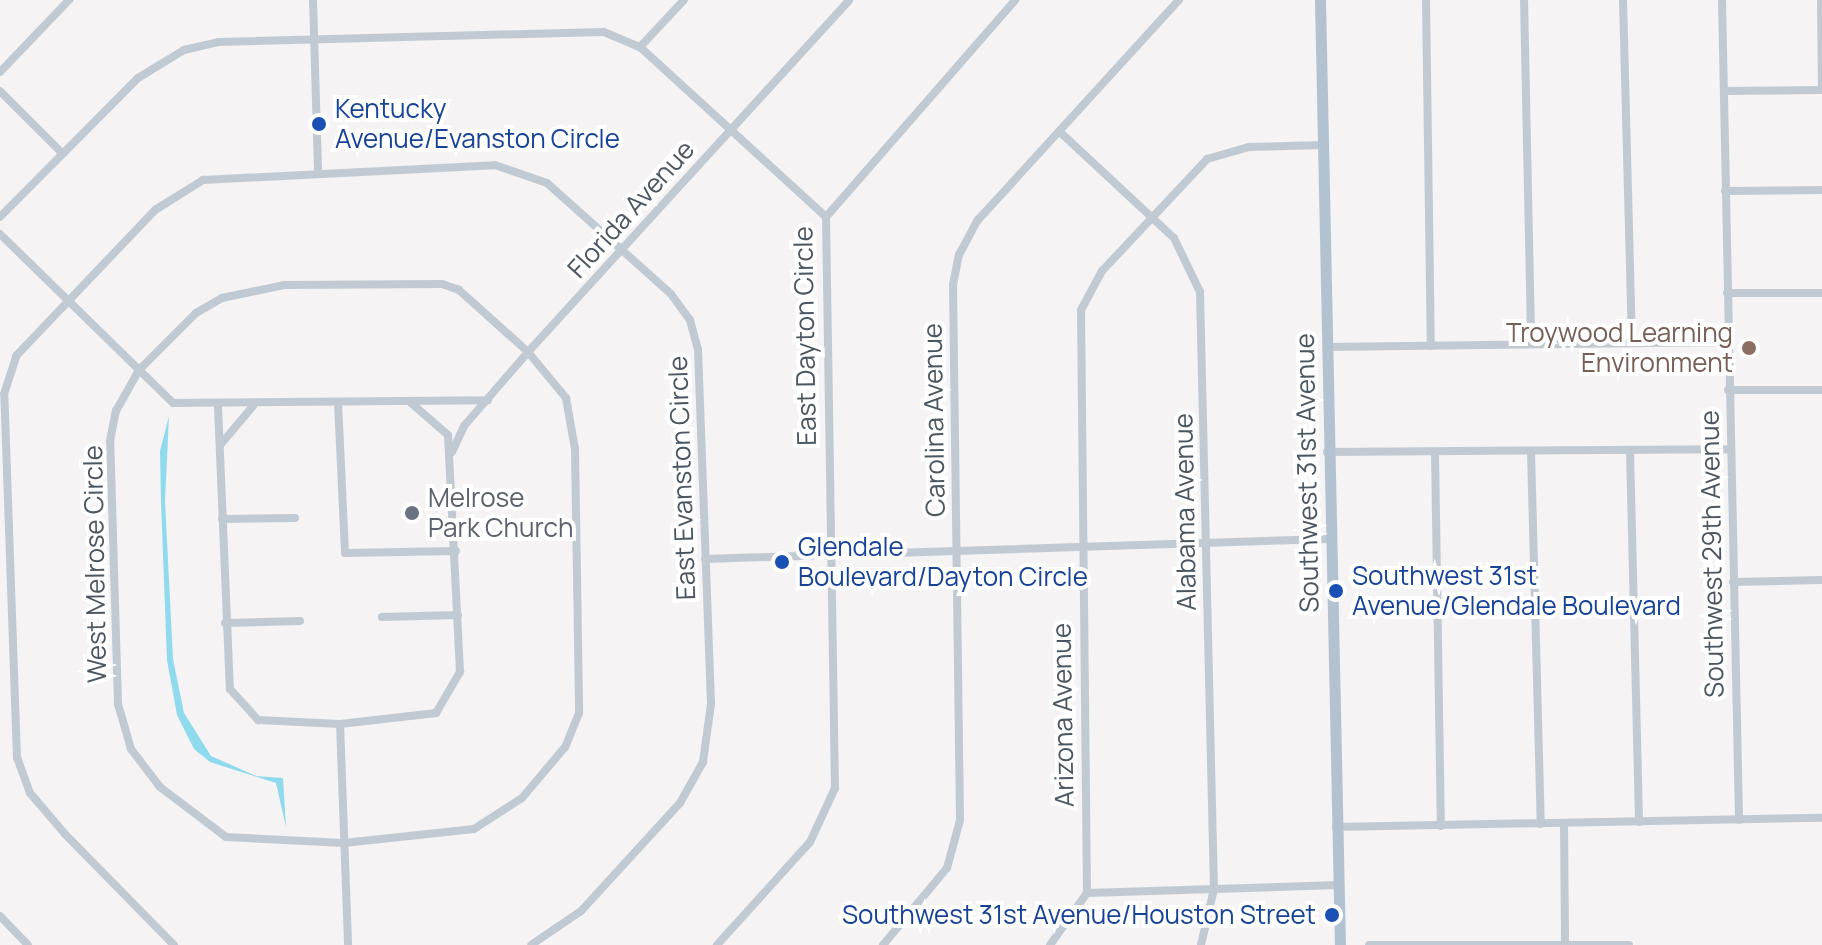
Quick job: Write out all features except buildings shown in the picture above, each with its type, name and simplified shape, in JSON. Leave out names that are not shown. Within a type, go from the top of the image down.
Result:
[{"type":"main road","name":"Southwest 31st Avenue","points":[[1320,0],[1327,452],[1340,945]]},
{"type":"street","points":[[0,72],[65,4],[54,0]]},
{"type":"street","points":[[313,0],[318,170]]},
{"type":"street","points":[[640,47],[684,0]]},
{"type":"street","name":"Florida Avenue","points":[[451,452],[488,400],[528,352],[849,0]]},
{"type":"street","points":[[826,217],[1015,0]]},
{"type":"street","name":"Carolina Avenue","points":[[883,945],[947,868],[960,820],[953,285],[959,255],[978,220],[1061,133],[1179,0]]},
{"type":"street","points":[[1426,0],[1431,346]]},
{"type":"street","points":[[1524,0],[1531,344]]},
{"type":"street","points":[[1623,0],[1632,343]]},
{"type":"street","name":"Southwest 29th Avenue","points":[[1722,0],[1739,820]]},
{"type":"street","points":[[1724,91],[1822,90],[1821,0]]},
{"type":"street","name":"East Dayton Circle","points":[[0,217],[159,61],[218,42],[604,32],[640,47],[826,217],[835,788],[810,842],[717,945]]},
{"type":"street","points":[[0,91],[62,153]]},
{"type":"street","name":"Alabama Avenue","points":[[1061,133],[1188,254],[1200,292],[1214,889],[1201,945]]},
{"type":"street","name":"Arizona Avenue","points":[[1087,893],[1079,547],[1081,310],[1102,271],[1191,171],[1225,150],[1323,145]]},
{"type":"street","name":"East Evanston Circle","points":[[174,945],[30,793],[17,758],[5,578],[4,394],[16,356],[65,298],[183,189],[227,174],[513,167],[547,183],[690,320],[698,349],[711,704],[703,762],[680,803],[563,929],[531,945]]},
{"type":"street","points":[[1725,191],[1822,190]]},
{"type":"street","points":[[0,234],[173,403],[218,406],[488,400]]},
{"type":"street","name":"West Melrose Circle","points":[[442,284],[459,290],[528,352],[555,378],[572,418],[579,713],[565,747],[498,818],[448,838],[344,843],[226,837],[171,797],[131,749],[118,704],[110,441],[116,411],[139,370],[196,313],[250,289],[442,284]]},
{"type":"street","points":[[1727,293],[1822,293]]},
{"type":"street","points":[[1327,347],[1728,342]]},
{"type":"street","points":[[1728,390],[1822,390]]},
{"type":"street","points":[[218,406],[230,689],[245,713],[273,724],[340,724],[436,713],[460,672],[451,452],[442,423],[410,402]]},
{"type":"street","points":[[338,403],[345,553],[456,551]]},
{"type":"street","points":[[220,445],[254,405]]},
{"type":"street","points":[[1327,452],[1730,449]]},
{"type":"street","points":[[1531,451],[1541,824]]},
{"type":"street","points":[[1630,451],[1639,822]]},
{"type":"street","points":[[1435,452],[1441,826]]},
{"type":"street","points":[[222,519],[295,518]]},
{"type":"street","points":[[705,559],[1329,539]]},
{"type":"street","points":[[1733,582],[1822,580]]},
{"type":"street","points":[[382,617],[458,615]]},
{"type":"street","points":[[225,623],[300,621]]},
{"type":"street","points":[[340,724],[348,945]]},
{"type":"street","points":[[1336,827],[1822,818]]},
{"type":"street","points":[[1564,823],[1565,941]]},
{"type":"street","points":[[1050,945],[1087,893],[1338,885]]},
{"type":"street","points":[[0,916],[28,945]]},
{"type":"street","points":[[1369,945],[1565,941],[1629,943]]},
{"type":"water","points":[[169,416],[165,501],[173,659],[184,713],[211,756],[256,776],[283,778],[286,827],[276,783],[210,762],[194,749],[177,715],[167,660],[161,502],[160,451]]},
{"type":"place","name":"Kentucky Avenue/Evanston Circle","points":[[319,124]]},
{"type":"place","name":"Troywood Learning Environment","points":[[1749,348]]},
{"type":"place","name":"Melrose Park Church","points":[[412,513]]},
{"type":"place","name":"Glendale Boulevard/Dayton Circle","points":[[782,562]]},
{"type":"place","name":"Southwest 31st Avenue/Glendale Boulevard","points":[[1336,591]]},
{"type":"place","name":"Southwest 31st Avenue/Houston Street","points":[[1332,915]]}]
